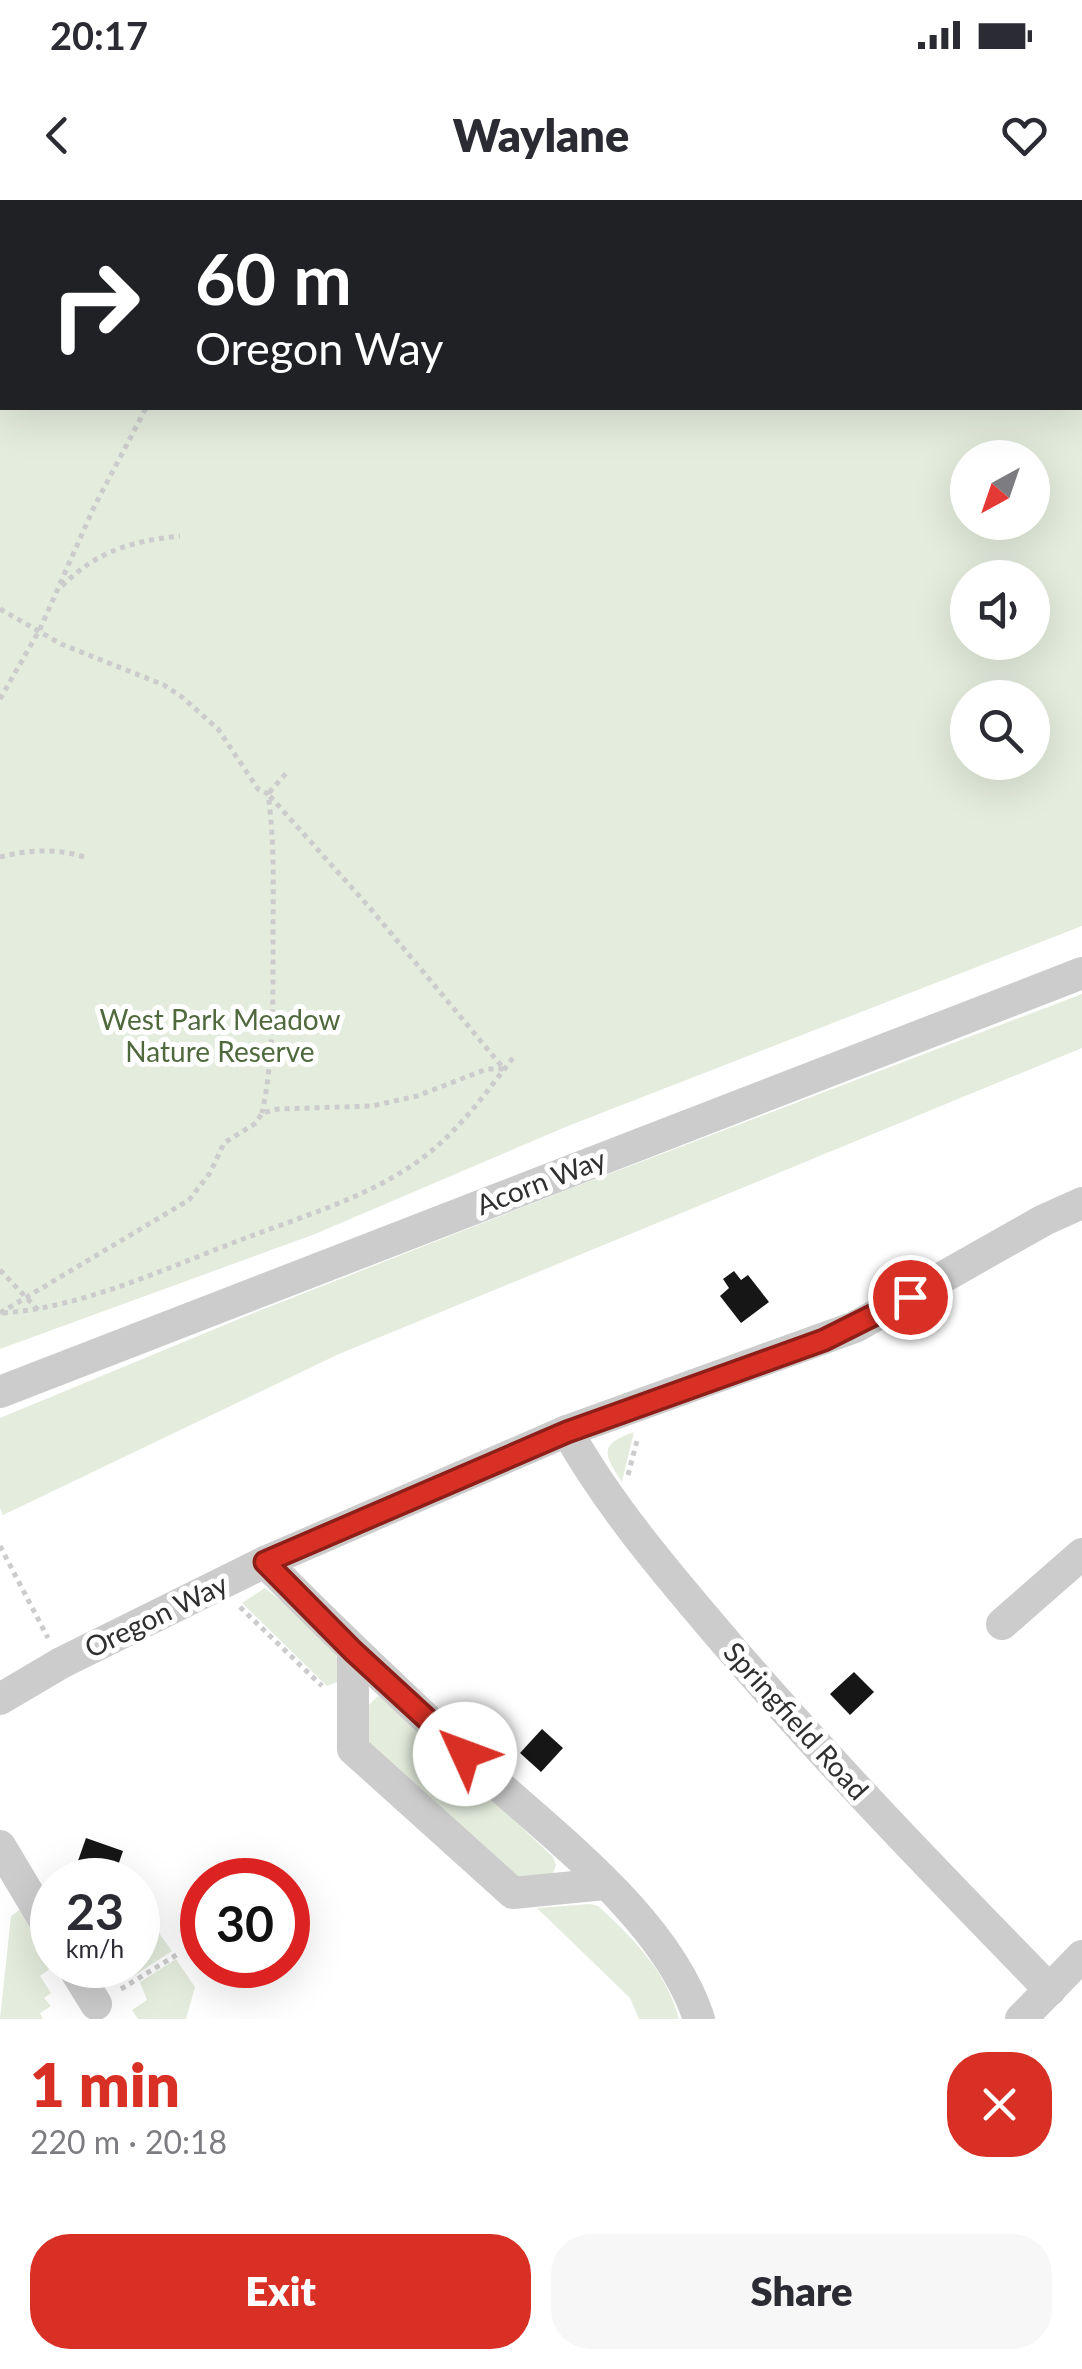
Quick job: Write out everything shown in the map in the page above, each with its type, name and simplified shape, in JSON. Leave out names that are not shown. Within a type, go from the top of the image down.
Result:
[{"type":"street","name":"Acorn Way","points":[[0,1392],[1082,974]]},
{"type":"street","name":"Oregon Way","points":[[0,1698],[61,1662],[265,1562],[567,1432],[854,1327],[1031,1227],[1082,1203]]},
{"type":"street","name":"Springfield Road","points":[[567,1432],[620,1512],[776,1700],[1050,1990]]},
{"type":"street","points":[[1002,1624],[1082,1554]]},
{"type":"street","points":[[265,1562],[353,1651],[605,1884],[668,1953],[699,2019]]},
{"type":"street","points":[[353,1651],[353,1750],[514,1893],[605,1884]]},
{"type":"street","points":[[0,1846],[30,1896]]},
{"type":"street","points":[[1021,2019],[1082,1956]]},
{"type":"street","points":[[86,1988],[96,2004]]},
{"type":"path","points":[[0,699],[40,630],[94,507],[145,410]]},
{"type":"path","points":[[58,590],[101,554],[136,542],[180,536]]},
{"type":"path","points":[[0,609],[61,644],[164,685],[218,729],[258,789],[268,794],[370,908],[504,1069]]},
{"type":"path","points":[[0,1313],[189,1200],[210,1173],[224,1143],[256,1123],[262,1113],[270,1075],[273,997],[274,834],[268,794],[288,770]]},
{"type":"path","points":[[0,857],[65,851],[84,857]]},
{"type":"path","points":[[0,1313],[39,1310],[164,1269],[332,1205],[398,1174],[461,1125],[515,1055]]},
{"type":"path","points":[[262,1113],[372,1106],[417,1096],[487,1069],[504,1069]]},
{"type":"path","points":[[0,1270],[39,1310]]},
{"type":"path","points":[[620,1512],[646,1402]]},
{"type":"path","points":[[0,1546],[61,1662]]},
{"type":"path","points":[[218,1585],[353,1716]]},
{"type":"path","points":[[96,2004],[178,1954]]},
{"type":"green space","name":"West Park Meadow Nature Reserve","points":[[0,410],[1082,410],[1082,926],[568,1126],[315,1234],[0,1349]]},
{"type":"green space","points":[[1082,994],[1082,1048],[339,1354],[3,1515],[0,1418],[572,1188]]},
{"type":"green space","points":[[634,1432],[622,1482],[608,1451],[615,1441]]},
{"type":"green space","points":[[265,1588],[305,1620],[336,1653],[340,1681],[327,1686],[242,1603]]},
{"type":"green space","points":[[378,1696],[388,1701],[553,1857],[553,1873],[521,1882],[367,1747],[365,1709]]},
{"type":"green space","points":[[598,1906],[647,1957],[666,1986],[679,2019],[639,2019],[630,1998],[537,1908]]},
{"type":"green space","points":[[24,1907],[30,1917],[30,1988],[48,1988],[51,1993],[44,1998],[51,2006],[40,2013],[43,2019],[0,2019],[11,1916]]},
{"type":"green space","points":[[160,1935],[172,1951],[160,1959]]},
{"type":"green space","points":[[176,1959],[180,1965],[180,1988],[195,1988],[186,2019],[138,2019],[132,2010],[147,2000],[142,1988],[160,1988],[160,1969]]},
{"type":"building","points":[[734,1271],[741,1280],[748,1275],[769,1302],[741,1323],[720,1296],[729,1288],[723,1279]]},
{"type":"building","points":[[854,1672],[874,1692],[850,1715],[830,1694]]},
{"type":"building","points":[[542,1729],[563,1748],[541,1772],[520,1753]]},
{"type":"building","points":[[86,1838],[123,1851],[121,1858],[79,1858]]},
{"type":"route","points":[[465,1754],[353,1651],[265,1562],[567,1432],[824,1340],[910,1297]]}]
